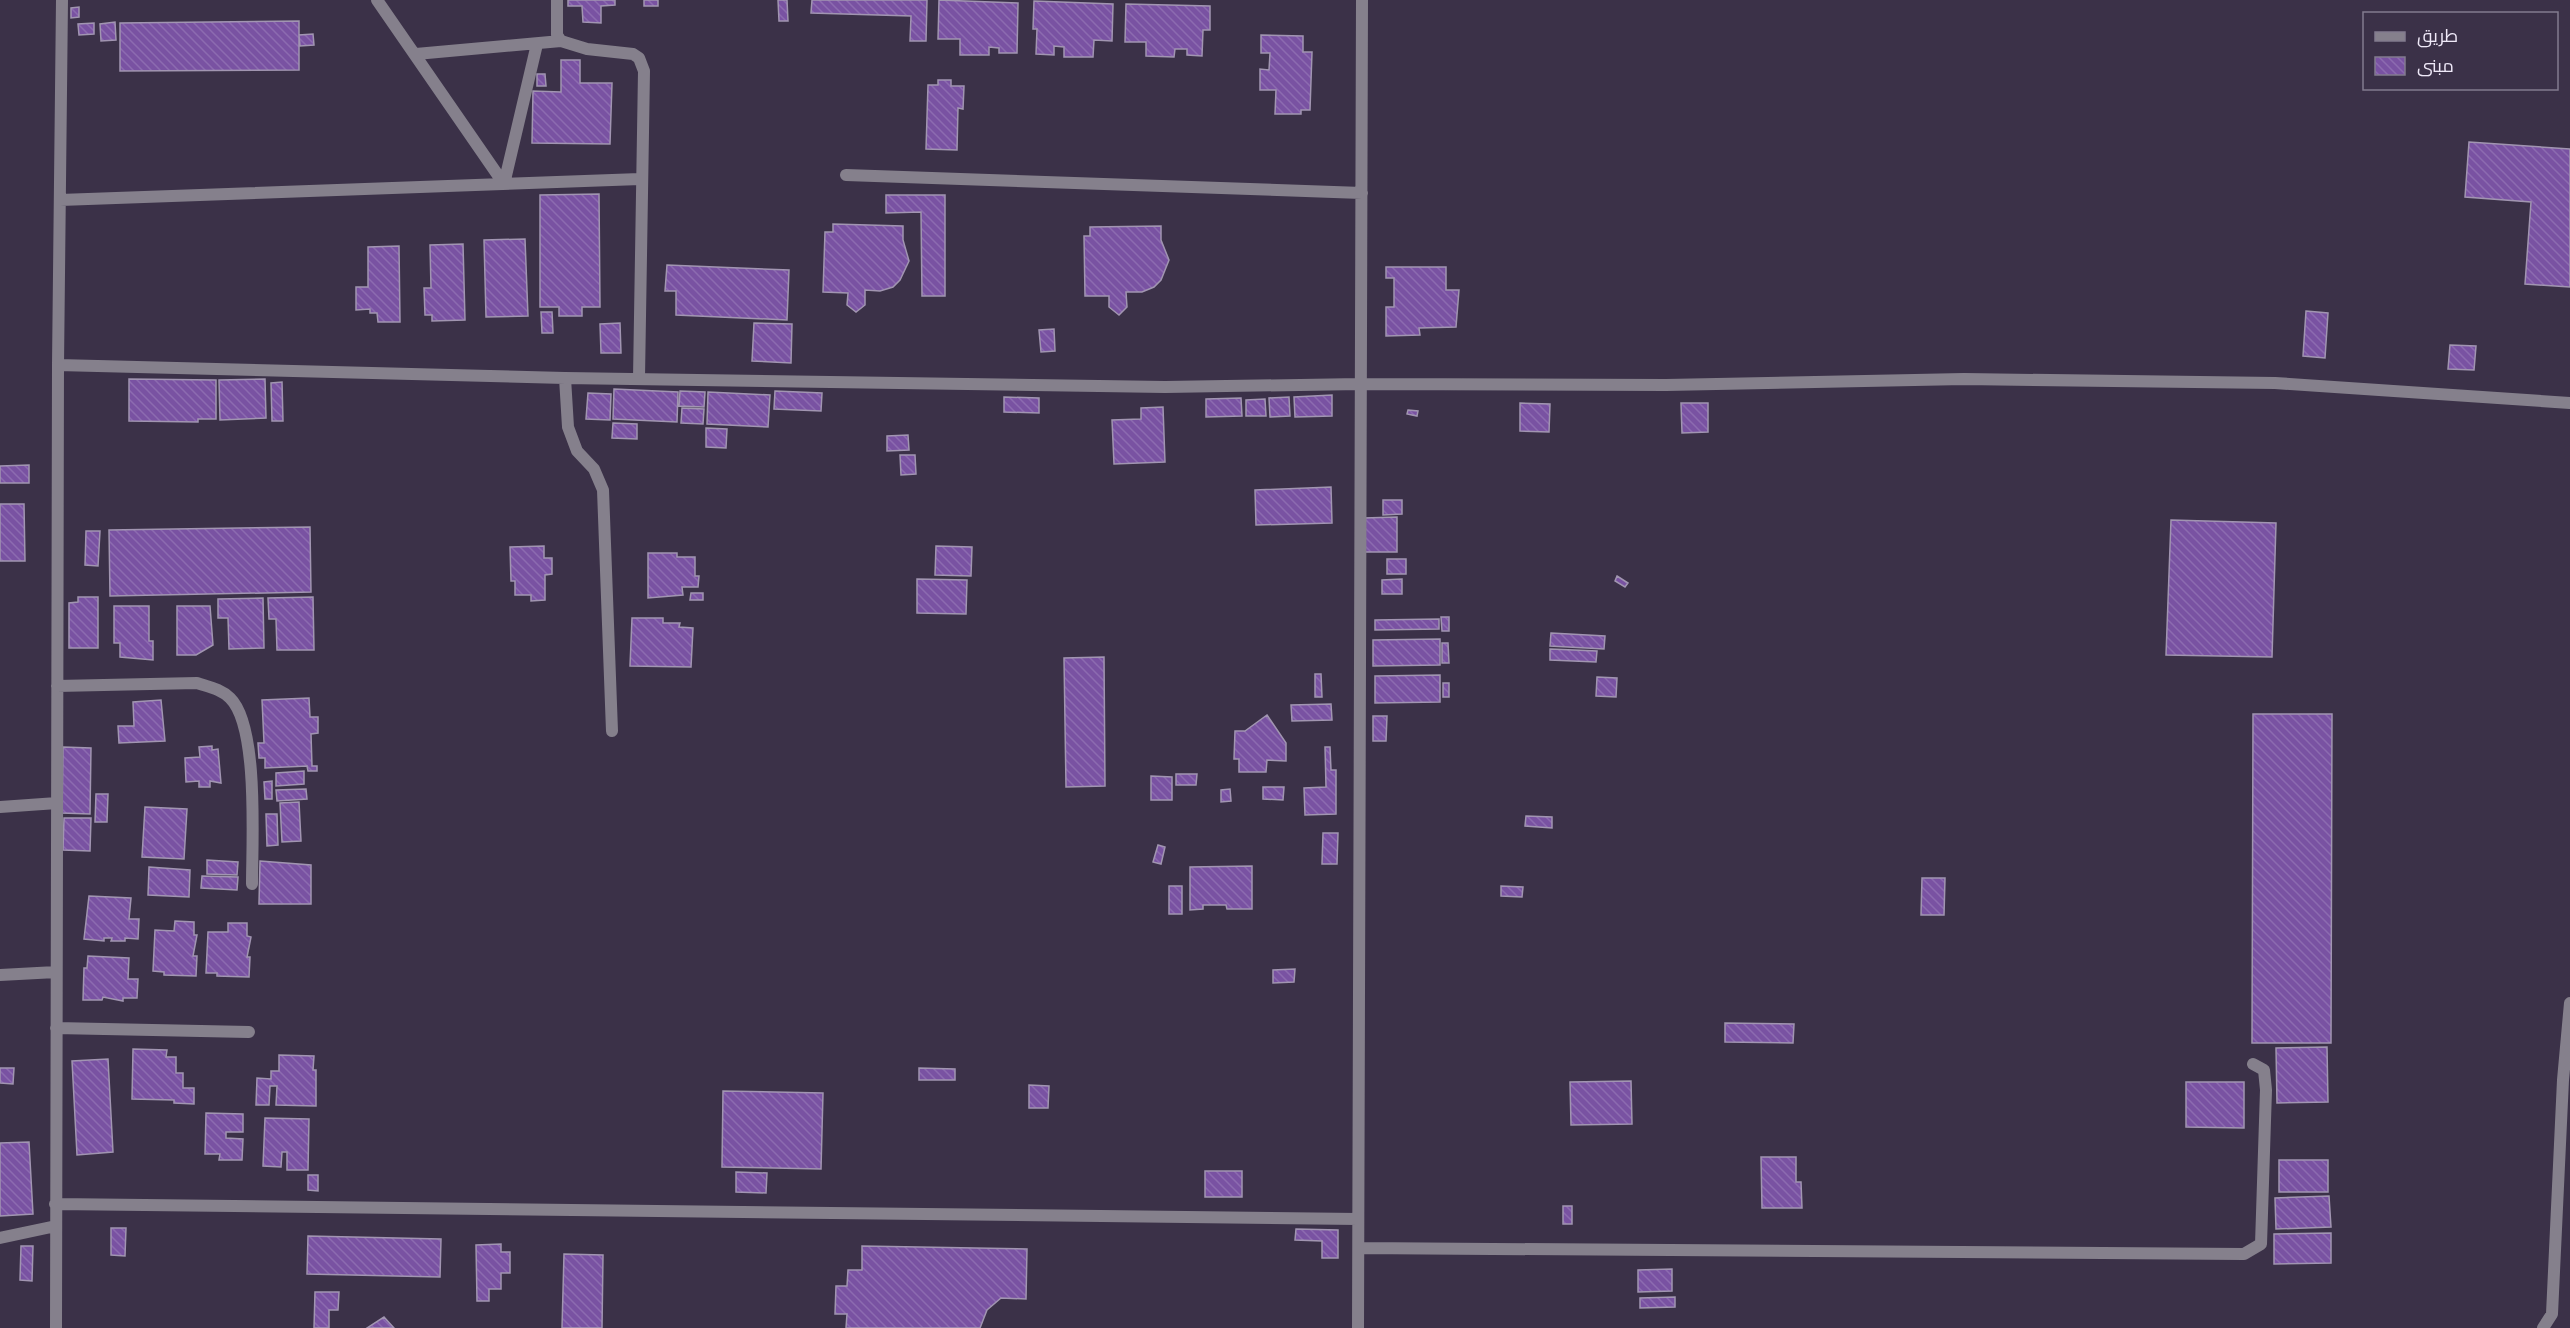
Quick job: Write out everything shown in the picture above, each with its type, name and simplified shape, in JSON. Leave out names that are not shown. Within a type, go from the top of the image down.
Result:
[{"type":"street","points":[[56,1328],[58,365],[62,0]]},
{"type":"street","points":[[377,0],[417,54],[504,184]]},
{"type":"street","points":[[557,0],[557,35],[561,41]]},
{"type":"street","points":[[1358,1328],[1362,0]]},
{"type":"street","points":[[417,54],[561,41],[587,49],[633,54],[642,63],[639,378]]},
{"type":"street","points":[[504,184],[537,44]]},
{"type":"street","points":[[846,175],[1362,193]]},
{"type":"street","points":[[60,200],[640,179]]},
{"type":"street","points":[[58,365],[565,378],[1165,387],[1360,384],[1666,385],[1964,379],[2276,383],[2570,404]]},
{"type":"street","points":[[565,378],[568,427],[577,451],[594,468],[603,490],[612,731]]},
{"type":"street","points":[[57,686],[197,683],[217,689],[231,699],[240,712],[248,741],[252,884]]},
{"type":"street","points":[[0,807],[57,803]]},
{"type":"street","points":[[0,975],[56,972]]},
{"type":"street","points":[[2543,1328],[2552,1314],[2563,1080],[2570,1003]]},
{"type":"street","points":[[56,1028],[249,1032]]},
{"type":"street","points":[[1359,1248],[2244,1254],[2261,1244],[2266,1090],[2264,1070],[2253,1064]]},
{"type":"street","points":[[55,1203],[1358,1219]]},
{"type":"street","points":[[0,1239],[56,1226]]},
{"type":"building","points":[[568,0],[615,0],[615,5],[601,6],[601,23],[583,22],[582,6],[568,6]]},
{"type":"building","points":[[644,0],[658,0],[658,6],[644,6]]},
{"type":"building","points":[[778,0],[787,0],[788,21],[779,21]]},
{"type":"building","points":[[812,0],[927,0],[926,41],[910,41],[911,16],[811,13]]},
{"type":"building","points":[[939,0],[1018,3],[1017,53],[999,53],[999,48],[989,47],[989,55],[960,55],[960,39],[938,39]]},
{"type":"building","points":[[1034,1],[1113,4],[1112,41],[1094,40],[1093,57],[1064,57],[1064,47],[1054,46],[1054,55],[1036,54],[1037,29],[1033,29]]},
{"type":"building","points":[[1126,4],[1210,6],[1210,30],[1203,30],[1202,56],[1187,55],[1187,49],[1175,49],[1174,57],[1146,56],[1146,42],[1125,42]]},
{"type":"building","points":[[79,7],[79,17],[71,18],[71,8]]},
{"type":"building","points":[[299,21],[299,70],[120,71],[120,23]]},
{"type":"building","points":[[115,22],[116,40],[101,41],[100,24]]},
{"type":"building","points":[[94,23],[94,34],[79,35],[78,24]]},
{"type":"building","points":[[313,34],[314,45],[300,46],[299,35]]},
{"type":"building","points":[[1261,35],[1303,36],[1303,52],[1312,52],[1310,110],[1301,110],[1301,114],[1275,114],[1276,90],[1260,90],[1260,69],[1269,70],[1270,53],[1261,53]]},
{"type":"building","points":[[561,60],[580,60],[580,83],[612,83],[610,144],[532,143],[533,91],[561,92]]},
{"type":"building","points":[[537,74],[545,74],[546,86],[537,86]]},
{"type":"building","points":[[938,80],[951,80],[951,86],[964,86],[963,109],[958,108],[957,150],[926,149],[928,85],[938,85]]},
{"type":"building","points":[[2469,142],[2570,149],[2570,287],[2525,284],[2531,202],[2465,197]]},
{"type":"building","points":[[599,194],[600,307],[582,307],[582,316],[559,316],[559,307],[540,307],[540,195]]},
{"type":"building","points":[[886,195],[945,195],[945,296],[922,296],[921,212],[886,213]]},
{"type":"building","points":[[833,224],[903,226],[903,240],[909,261],[900,280],[893,287],[880,291],[865,290],[865,305],[856,312],[847,305],[848,293],[823,292],[825,232],[833,232]]},
{"type":"building","points":[[1161,226],[1161,240],[1169,260],[1161,280],[1154,287],[1142,292],[1126,292],[1127,307],[1119,315],[1109,307],[1109,296],[1085,296],[1084,236],[1090,236],[1090,227]]},
{"type":"building","points":[[525,239],[528,316],[486,317],[484,240]]},
{"type":"building","points":[[463,244],[465,320],[432,321],[432,315],[425,315],[424,288],[431,288],[430,245]]},
{"type":"building","points":[[399,246],[400,322],[378,322],[377,313],[370,313],[370,309],[356,310],[356,287],[368,287],[368,247]]},
{"type":"building","points":[[667,265],[789,270],[787,320],[676,315],[676,291],[665,291]]},
{"type":"building","points":[[1386,267],[1446,267],[1446,290],[1459,290],[1456,327],[1419,328],[1420,335],[1386,336],[1386,307],[1394,307],[1394,278],[1386,278]]},
{"type":"building","points":[[2306,311],[2328,313],[2325,358],[2303,356]]},
{"type":"building","points":[[541,312],[552,312],[553,333],[542,333]]},
{"type":"building","points":[[620,323],[621,353],[601,353],[600,324]]},
{"type":"building","points":[[754,323],[792,324],[791,363],[752,361]]},
{"type":"building","points":[[1054,329],[1055,351],[1041,352],[1039,330]]},
{"type":"building","points":[[2450,345],[2476,346],[2474,370],[2448,369]]},
{"type":"building","points":[[129,379],[216,380],[216,419],[198,419],[198,422],[129,421]]},
{"type":"building","points":[[265,379],[266,418],[220,420],[219,380]]},
{"type":"building","points":[[282,382],[283,421],[272,421],[271,383]]},
{"type":"building","points":[[614,389],[678,392],[677,422],[613,419]]},
{"type":"building","points":[[680,391],[705,392],[704,407],[679,406]]},
{"type":"building","points":[[775,391],[822,393],[821,411],[774,409]]},
{"type":"building","points":[[708,392],[770,395],[768,427],[707,424]]},
{"type":"building","points":[[588,393],[611,394],[610,420],[586,419]]},
{"type":"building","points":[[1332,395],[1332,416],[1295,417],[1294,397]]},
{"type":"building","points":[[1004,397],[1039,398],[1039,413],[1004,412]]},
{"type":"building","points":[[1289,397],[1290,416],[1270,417],[1269,398]]},
{"type":"building","points":[[1241,398],[1242,416],[1206,417],[1206,399]]},
{"type":"building","points":[[1265,399],[1266,416],[1246,416],[1246,400]]},
{"type":"building","points":[[1520,403],[1550,404],[1549,432],[1520,431]]},
{"type":"building","points":[[1681,403],[1708,403],[1708,432],[1682,433]]},
{"type":"building","points":[[1163,407],[1165,462],[1114,464],[1112,420],[1141,419],[1141,408]]},
{"type":"building","points":[[682,408],[704,409],[703,424],[681,423]]},
{"type":"building","points":[[1408,410],[1418,411],[1417,416],[1407,414]]},
{"type":"building","points":[[613,423],[637,424],[637,439],[612,438]]},
{"type":"building","points":[[706,428],[727,429],[726,448],[706,447]]},
{"type":"building","points":[[908,435],[909,450],[887,451],[887,436]]},
{"type":"building","points":[[900,455],[915,455],[916,474],[901,475]]},
{"type":"building","points":[[29,465],[29,483],[0,483],[0,466]]},
{"type":"building","points":[[1331,487],[1332,523],[1256,525],[1255,490]]},
{"type":"building","points":[[1383,500],[1402,500],[1402,514],[1383,515]]},
{"type":"building","points":[[0,504],[24,504],[25,561],[0,561]]},
{"type":"building","points":[[1397,517],[1397,552],[1364,552],[1364,518]]},
{"type":"building","points":[[2171,520],[2276,523],[2272,657],[2166,655]]},
{"type":"building","points":[[310,527],[311,592],[110,596],[109,530]]},
{"type":"building","points":[[86,531],[100,531],[98,566],[85,565]]},
{"type":"building","points":[[544,546],[544,558],[552,558],[552,574],[545,575],[545,600],[531,601],[531,595],[515,595],[515,581],[511,581],[510,547]]},
{"type":"building","points":[[936,546],[972,547],[971,576],[935,575]]},
{"type":"building","points":[[648,553],[677,553],[677,557],[695,557],[695,576],[699,576],[698,587],[682,587],[683,595],[648,598]]},
{"type":"building","points":[[1387,559],[1406,559],[1406,574],[1387,574]]},
{"type":"building","points":[[1617,576],[1628,583],[1625,587],[1615,581]]},
{"type":"building","points":[[917,579],[967,580],[966,614],[917,613]]},
{"type":"building","points":[[1402,579],[1402,594],[1382,594],[1382,580]]},
{"type":"building","points":[[691,593],[703,593],[703,600],[690,600]]},
{"type":"building","points":[[78,597],[98,597],[98,648],[69,648],[69,603],[78,602]]},
{"type":"building","points":[[313,597],[314,650],[277,650],[276,619],[269,619],[268,598]]},
{"type":"building","points":[[263,598],[264,648],[229,649],[228,618],[218,618],[218,599]]},
{"type":"building","points":[[114,606],[149,606],[149,641],[153,641],[153,660],[120,657],[120,643],[114,643]]},
{"type":"building","points":[[177,606],[210,606],[213,645],[196,655],[177,655]]},
{"type":"building","points":[[1441,617],[1449,617],[1449,631],[1442,631]]},
{"type":"building","points":[[632,618],[663,618],[663,623],[680,623],[679,627],[693,628],[691,667],[630,666]]},
{"type":"building","points":[[1439,619],[1439,629],[1375,630],[1375,620]]},
{"type":"building","points":[[1551,633],[1605,636],[1604,649],[1550,646]]},
{"type":"building","points":[[1440,639],[1440,665],[1373,666],[1373,640]]},
{"type":"building","points":[[1442,643],[1448,643],[1449,663],[1442,663]]},
{"type":"building","points":[[1550,649],[1597,651],[1596,662],[1550,660]]},
{"type":"building","points":[[1104,657],[1105,786],[1066,787],[1064,658]]},
{"type":"building","points":[[1315,674],[1321,674],[1322,697],[1315,697]]},
{"type":"building","points":[[1440,675],[1440,702],[1375,703],[1375,676]]},
{"type":"building","points":[[1597,677],[1617,678],[1616,697],[1596,696]]},
{"type":"building","points":[[1443,683],[1449,683],[1449,697],[1443,697]]},
{"type":"building","points":[[309,698],[310,717],[318,717],[318,733],[311,734],[312,766],[317,766],[317,771],[308,771],[307,766],[265,768],[265,758],[259,758],[258,743],[264,743],[262,700]]},
{"type":"building","points":[[161,700],[165,741],[119,743],[118,726],[134,726],[133,702]]},
{"type":"building","points":[[1331,704],[1332,720],[1292,721],[1291,705]]},
{"type":"building","points":[[2253,714],[2332,714],[2331,1043],[2252,1043]]},
{"type":"building","points":[[1267,715],[1286,743],[1286,761],[1267,760],[1266,772],[1239,772],[1239,759],[1234,759],[1235,731],[1245,731]]},
{"type":"building","points":[[1373,716],[1387,716],[1386,741],[1373,741]]},
{"type":"building","points":[[212,746],[212,750],[218,749],[221,783],[210,781],[210,787],[199,787],[199,781],[186,782],[185,758],[200,757],[199,747]]},
{"type":"building","points":[[63,747],[91,748],[90,814],[62,813]]},
{"type":"building","points":[[1325,747],[1330,747],[1331,770],[1336,770],[1336,814],[1305,815],[1304,788],[1326,787]]},
{"type":"building","points":[[304,771],[304,784],[276,786],[276,773]]},
{"type":"building","points":[[1176,774],[1197,774],[1196,785],[1176,785]]},
{"type":"building","points":[[1151,776],[1172,777],[1172,800],[1151,800]]},
{"type":"building","points":[[272,781],[272,799],[265,799],[264,782]]},
{"type":"building","points":[[1263,787],[1284,787],[1283,800],[1263,799]]},
{"type":"building","points":[[306,789],[307,799],[277,801],[276,790]]},
{"type":"building","points":[[1230,789],[1231,801],[1221,802],[1221,790]]},
{"type":"building","points":[[96,794],[108,794],[107,822],[95,822]]},
{"type":"building","points":[[299,802],[301,841],[282,842],[280,803]]},
{"type":"building","points":[[145,807],[187,809],[184,859],[142,857]]},
{"type":"building","points":[[266,814],[277,814],[278,845],[267,846]]},
{"type":"building","points":[[1526,816],[1552,817],[1552,828],[1525,826]]},
{"type":"building","points":[[64,818],[91,818],[90,851],[63,850]]},
{"type":"building","points":[[1323,833],[1338,833],[1337,864],[1322,864]]},
{"type":"building","points":[[1158,845],[1165,847],[1161,864],[1153,862]]},
{"type":"building","points":[[207,860],[238,862],[237,875],[207,874]]},
{"type":"building","points":[[260,861],[311,865],[311,904],[259,904]]},
{"type":"building","points":[[1252,866],[1252,909],[1227,909],[1226,905],[1203,905],[1203,909],[1190,910],[1190,867]]},
{"type":"building","points":[[149,867],[190,870],[189,897],[148,895]]},
{"type":"building","points":[[202,876],[238,877],[237,890],[201,888]]},
{"type":"building","points":[[1922,878],[1945,878],[1944,915],[1921,915]]},
{"type":"building","points":[[1169,886],[1182,886],[1182,914],[1169,914]]},
{"type":"building","points":[[1501,886],[1523,887],[1522,897],[1501,896]]},
{"type":"building","points":[[89,896],[131,898],[129,919],[139,919],[138,939],[125,938],[125,941],[111,941],[112,938],[104,938],[104,941],[84,939]]},
{"type":"building","points":[[175,921],[194,922],[194,935],[197,935],[193,956],[197,956],[196,976],[164,975],[164,972],[153,971],[155,930],[174,931]]},
{"type":"building","points":[[228,923],[247,923],[247,936],[251,937],[247,957],[250,957],[249,977],[217,976],[217,973],[206,973],[208,932],[228,932]]},
{"type":"building","points":[[88,956],[129,958],[128,979],[138,979],[137,998],[123,998],[123,1001],[103,997],[102,1000],[83,1000],[84,968],[87,968]]},
{"type":"building","points":[[1295,969],[1294,982],[1273,983],[1273,970]]},
{"type":"building","points":[[1725,1023],[1794,1024],[1793,1043],[1725,1042]]},
{"type":"building","points":[[2327,1047],[2328,1102],[2277,1103],[2276,1048]]},
{"type":"building","points":[[133,1049],[167,1050],[166,1057],[176,1057],[176,1073],[183,1073],[183,1088],[194,1088],[194,1104],[174,1103],[174,1100],[132,1099]]},
{"type":"building","points":[[279,1055],[314,1056],[316,1106],[276,1105],[277,1086],[270,1086],[269,1105],[256,1105],[257,1078],[271,1079],[271,1071],[279,1071]]},
{"type":"building","points":[[108,1059],[113,1152],[77,1155],[72,1061]]},
{"type":"building","points":[[0,1068],[14,1068],[13,1084],[0,1083]]},
{"type":"building","points":[[919,1068],[955,1069],[955,1080],[919,1080]]},
{"type":"building","points":[[1631,1081],[1632,1124],[1571,1125],[1570,1082]]},
{"type":"building","points":[[2186,1082],[2244,1082],[2244,1128],[2186,1127]]},
{"type":"building","points":[[1029,1085],[1049,1086],[1048,1108],[1029,1108]]},
{"type":"building","points":[[723,1091],[823,1093],[821,1169],[722,1167]]},
{"type":"building","points":[[206,1113],[243,1114],[243,1132],[226,1132],[226,1138],[243,1139],[242,1160],[219,1160],[220,1154],[205,1154]]},
{"type":"building","points":[[265,1118],[309,1119],[308,1170],[287,1170],[287,1152],[282,1152],[281,1167],[263,1166]]},
{"type":"building","points":[[29,1142],[33,1214],[0,1216],[0,1143]]},
{"type":"building","points":[[1761,1157],[1796,1157],[1796,1182],[1801,1182],[1802,1208],[1762,1208]]},
{"type":"building","points":[[2279,1160],[2328,1160],[2328,1192],[2279,1192]]},
{"type":"building","points":[[1205,1171],[1242,1171],[1242,1197],[1205,1197]]},
{"type":"building","points":[[736,1172],[767,1173],[766,1193],[736,1192]]},
{"type":"building","points":[[308,1175],[318,1175],[318,1191],[308,1190]]},
{"type":"building","points":[[2329,1196],[2331,1227],[2276,1229],[2275,1198]]},
{"type":"building","points":[[1563,1206],[1572,1206],[1572,1224],[1563,1224]]},
{"type":"building","points":[[111,1228],[126,1228],[125,1256],[111,1255]]},
{"type":"building","points":[[1296,1229],[1338,1230],[1338,1258],[1322,1258],[1322,1241],[1295,1240]]},
{"type":"building","points":[[2331,1233],[2331,1263],[2274,1264],[2274,1234]]},
{"type":"building","points":[[308,1236],[441,1239],[440,1277],[307,1274]]},
{"type":"building","points":[[501,1244],[501,1252],[510,1252],[510,1273],[501,1273],[501,1289],[489,1289],[489,1301],[477,1301],[476,1245]]},
{"type":"building","points":[[21,1246],[33,1246],[32,1281],[20,1280]]},
{"type":"building","points":[[862,1246],[1027,1249],[1026,1299],[1001,1298],[987,1310],[980,1328],[846,1328],[847,1314],[835,1314],[836,1286],[847,1286],[848,1270],[862,1270]]},
{"type":"building","points":[[564,1254],[603,1255],[602,1328],[562,1328]]},
{"type":"building","points":[[1672,1269],[1672,1291],[1638,1292],[1638,1270]]},
{"type":"building","points":[[315,1292],[339,1292],[338,1310],[329,1310],[329,1328],[314,1328]]},
{"type":"building","points":[[1675,1297],[1675,1307],[1640,1308],[1640,1298]]},
{"type":"building","points":[[384,1317],[394,1328],[367,1328]]}]
